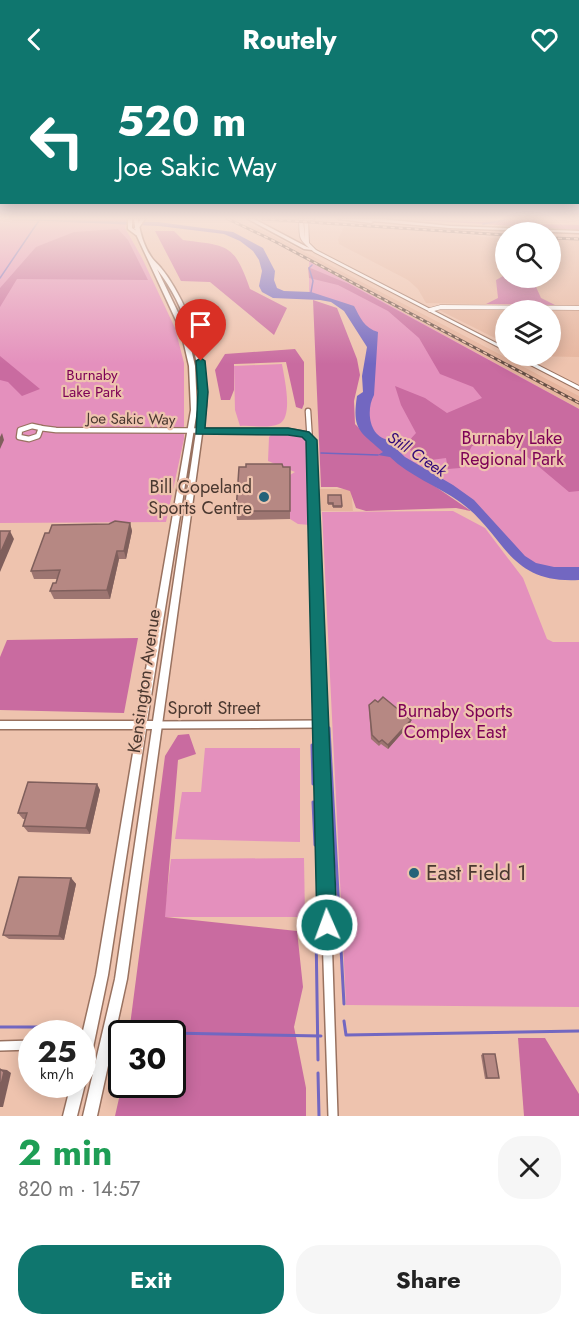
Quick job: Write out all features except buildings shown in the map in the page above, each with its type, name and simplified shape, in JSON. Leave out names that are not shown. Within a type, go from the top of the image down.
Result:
[{"type":"main road","name":"Kensington Avenue","points":[[91,1020],[102,975],[142,725],[203,392],[201,361],[193,330],[159,267]]},
{"type":"main road","name":"Kensington Avenue","points":[[90,1116],[123,967],[195,432]]},
{"type":"main road","name":"Sprott Street","points":[[0,725],[155,725]]},
{"type":"main road","points":[[96,1048],[105,1049]]},
{"type":"main road","points":[[70,1116],[74,1098]]},
{"type":"street","points":[[351,267],[495,344]]},
{"type":"street","points":[[430,310],[441,307],[579,308]]},
{"type":"street","points":[[536,366],[579,388]]},
{"type":"street","points":[[308,411],[311,440],[333,1116]]},
{"type":"street","points":[[37,426],[41,432],[38,436],[25,439],[18,435],[20,430],[26,427],[37,426]]},
{"type":"street","name":"Joe Sakic Way","points":[[40,428],[195,432],[288,431],[305,434],[311,440]]},
{"type":"street","name":"Joe Sakic Way","points":[[38,436],[56,430]]},
{"type":"street","name":"Sprott Street","points":[[155,725],[320,724]]},
{"type":"street","points":[[0,1046],[18,1045]]},
{"type":"shaded area","points":[[18,267],[142,267],[148,280],[17,279],[0,307],[0,288]]},
{"type":"shaded area","points":[[174,267],[241,267],[250,289],[287,308],[274,335],[210,282],[181,281]]},
{"type":"shaded area","points":[[261,267],[273,267],[277,288],[284,291],[311,292],[354,306],[366,325],[378,332],[374,395],[370,416],[371,424],[378,435],[391,440],[389,442],[405,457],[474,500],[525,556],[536,563],[554,567],[579,567],[579,580],[555,579],[536,574],[522,566],[460,502],[406,470],[390,457],[378,455],[383,452],[359,429],[356,416],[357,396],[363,392],[362,376],[367,347],[344,311],[331,302],[273,298],[262,292],[259,286]]},
{"type":"shaded area","points":[[308,267],[349,284],[495,363],[495,366],[500,366],[579,409],[579,491],[569,492],[513,445],[472,446],[460,468],[448,469],[446,458],[431,460],[408,449],[407,443],[416,433],[401,405],[395,386],[425,398],[447,413],[482,398],[473,387],[440,374],[419,338],[388,311],[338,285],[309,278]]},
{"type":"shaded area","points":[[320,267],[334,267],[495,352],[495,363]]},
{"type":"shaded area","points":[[384,267],[495,267],[495,288],[561,288],[561,267],[579,267],[579,306],[561,306],[561,300],[495,300],[495,304],[426,303],[418,289],[408,280]]},
{"type":"shaded area","points":[[497,288],[536,288],[541,298],[545,300],[495,300],[495,304],[486,304],[498,298]]},
{"type":"shaded area","points":[[313,300],[337,308],[357,359],[360,375],[354,401],[355,424],[379,448],[471,511],[456,508],[366,511],[356,508],[350,491],[337,487],[321,487]]},
{"type":"shaded area","points":[[439,310],[495,310],[495,338]]},
{"type":"shaded area","points":[[561,310],[579,310],[579,357],[561,357]]},
{"type":"shaded area","points":[[295,349],[304,362],[302,409],[296,407],[286,362],[234,364],[234,390],[230,400],[221,400],[215,370],[225,354]]},
{"type":"shaded area","points":[[0,356],[40,389],[22,396],[8,382],[0,380]]},
{"type":"shaded area","points":[[500,366],[522,366],[579,396],[579,409]]},
{"type":"shaded area","points":[[317,489],[351,489],[353,511],[317,511]]},
{"type":"shaded area","points":[[138,638],[124,713],[0,710],[0,657],[7,640]]},
{"type":"shaded area","points":[[189,734],[196,754],[178,760],[165,917],[297,931],[303,987],[294,1027],[306,1088],[306,1116],[115,1116],[119,1098],[186,1098],[186,1020],[131,1020],[165,756],[178,735]]},
{"type":"shaded area","points":[[518,1038],[545,1038],[579,1094],[579,1116],[524,1116]]},
{"type":"green space","name":"Burnaby Lake Park","points":[[0,267],[146,267],[175,328],[184,363],[184,439],[166,522],[0,523]]},
{"type":"green space","name":"Burnaby Lake Regional Park","points":[[309,267],[321,267],[495,363],[495,366],[501,366],[579,409],[579,570],[555,569],[532,563],[506,540],[469,499],[415,466],[370,431],[365,408],[375,338],[347,305],[309,293]]},
{"type":"green space","points":[[282,364],[287,396],[284,420],[270,426],[240,426],[235,410],[234,366]]},
{"type":"green space","points":[[272,434],[298,435],[307,440],[310,525],[298,524],[290,519],[290,475],[295,472],[268,461],[269,437]]},
{"type":"green space","name":"Burnaby Sports Complex East","points":[[453,511],[485,528],[523,578],[547,639],[553,642],[579,642],[579,1007],[346,1005],[322,512]]},
{"type":"green space","points":[[205,748],[300,748],[300,842],[175,839],[182,792],[201,792]]},
{"type":"green space","points":[[304,858],[305,917],[164,917],[171,859]]},
{"type":"waterway","points":[[0,278],[7,267]]},
{"type":"waterway","points":[[310,267],[313,281],[311,292]]},
{"type":"waterway","points":[[321,453],[378,455]]},
{"type":"waterway","points":[[329,728],[344,1004]]},
{"type":"waterway","points":[[312,745],[313,784]]},
{"type":"waterway","points":[[313,802],[315,845]]},
{"type":"waterway","points":[[316,931],[318,1036]]},
{"type":"waterway","points":[[344,1021],[346,1035],[579,1031]]},
{"type":"waterway","points":[[0,1027],[18,1027]]},
{"type":"waterway","points":[[186,1033],[318,1036]]},
{"type":"waterway","points":[[318,1036],[318,1060]]},
{"type":"waterway","points":[[318,1073],[319,1116]]},
{"type":"railway","points":[[324,267],[579,403]]},
{"type":"place","name":"Bill Copeland Sports Centre","points":[[264,497]]},
{"type":"place","name":"East Field 1","points":[[414,873]]},
{"type":"route","points":[[201,361],[203,405],[200,432],[288,431],[305,434],[311,440],[327,925]]},
{"type":"water label","name":"Still Creek","points":[[417,454]]}]
